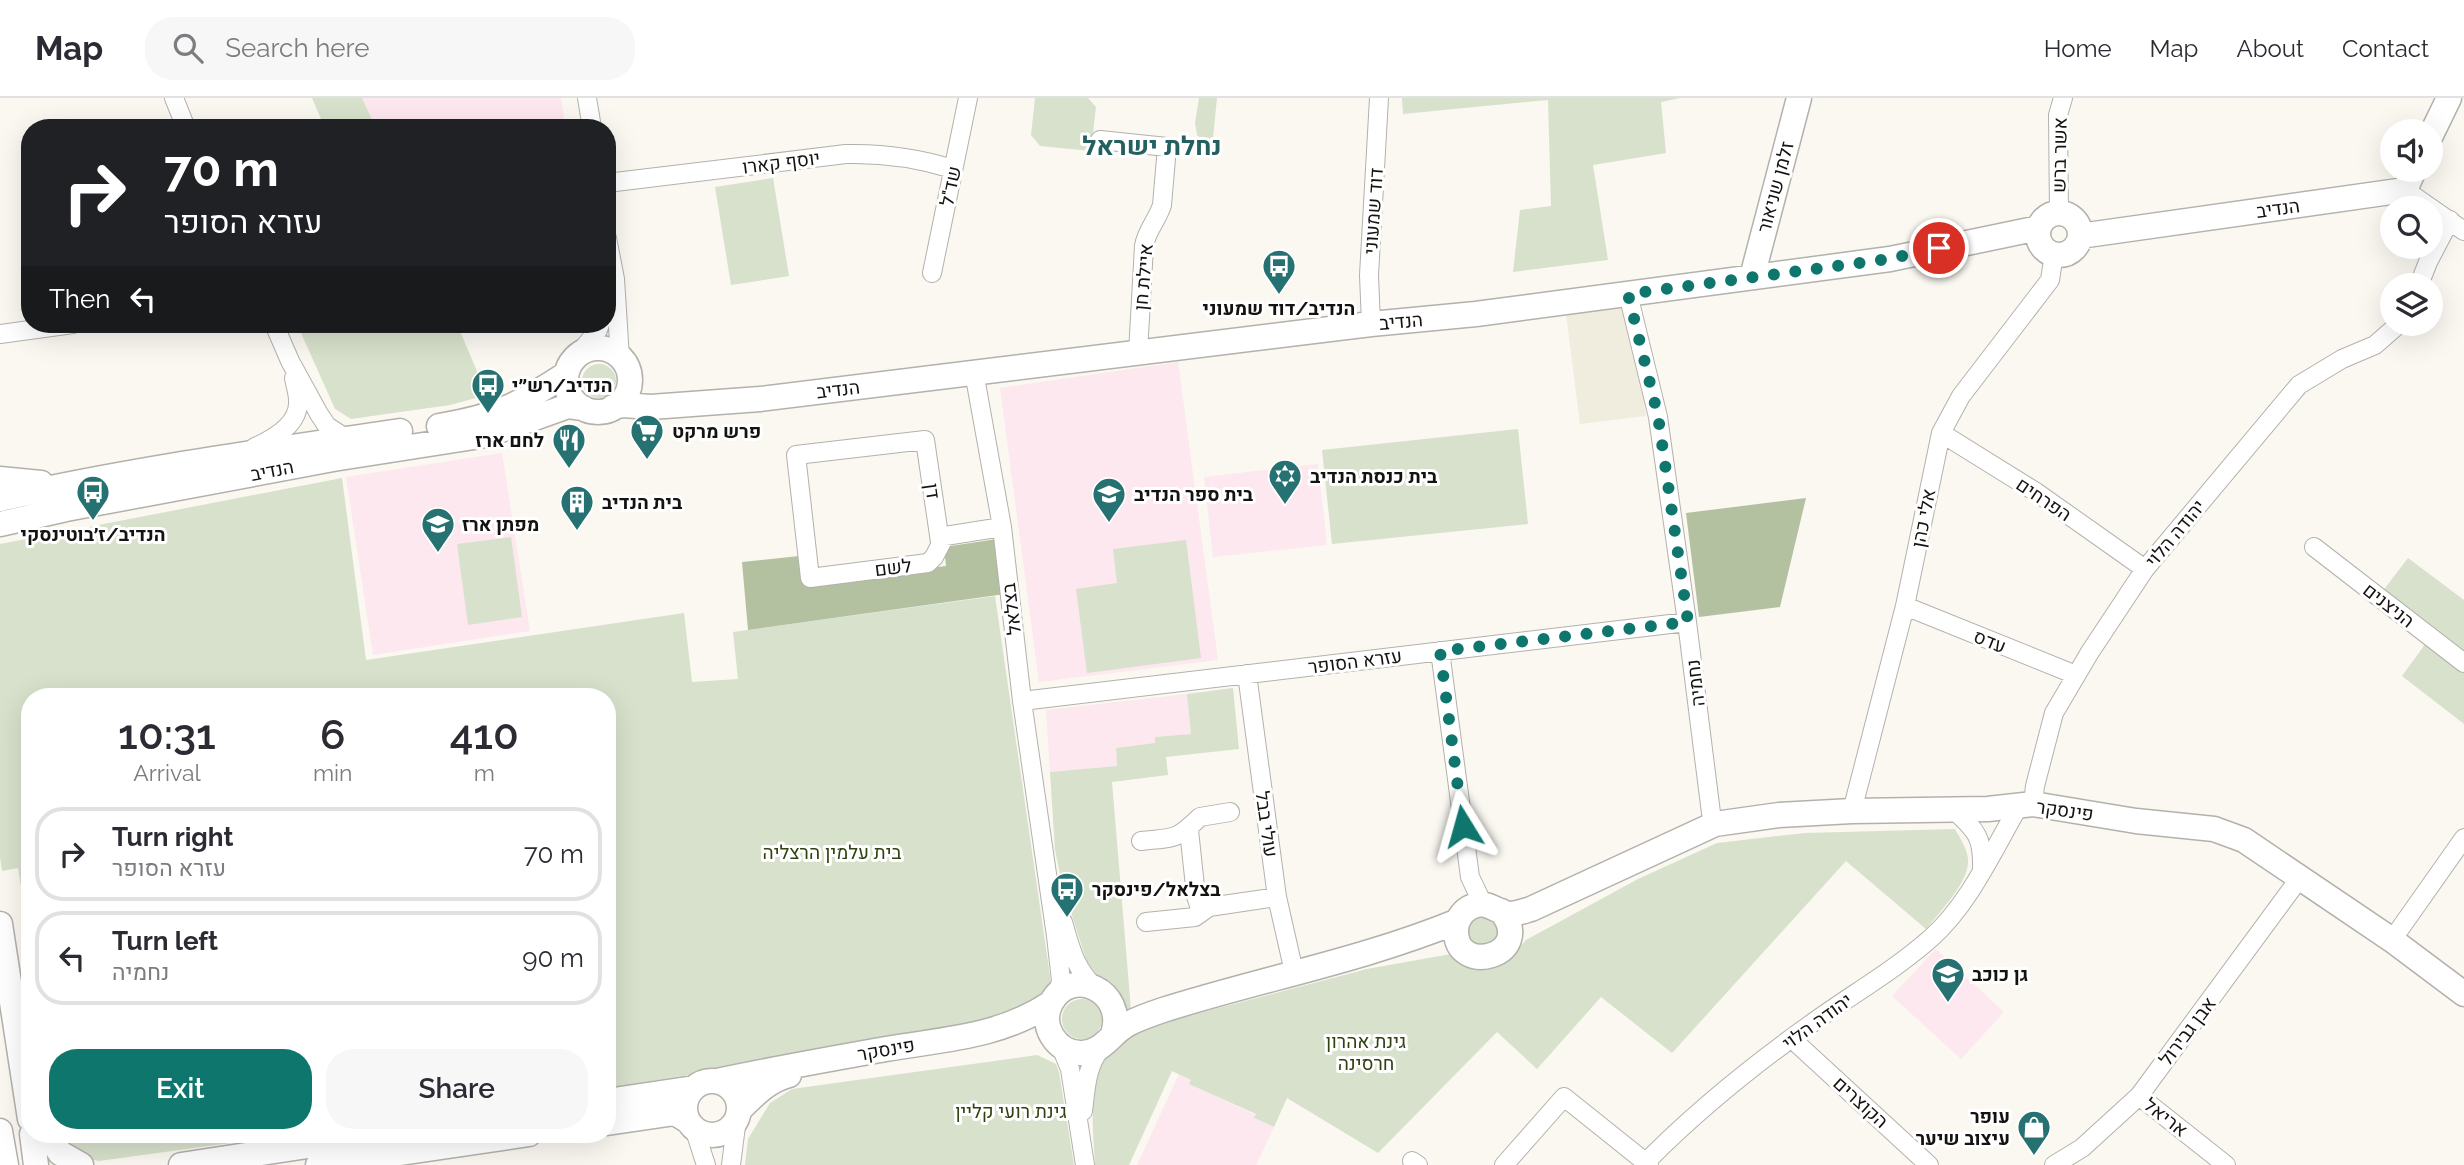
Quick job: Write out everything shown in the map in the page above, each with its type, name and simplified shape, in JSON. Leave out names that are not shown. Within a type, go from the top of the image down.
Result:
[{"type":"street","points":[[174,98],[182,119]]},
{"type":"street","points":[[587,98],[590,119]]},
{"type":"street","name":"שד\"ל","points":[[932,273],[968,98]]},
{"type":"street","name":"דוד שמעוני","points":[[1371,324],[1368,275],[1379,98]]},
{"type":"street","name":"זלמן שניאור","points":[[1752,276],[1798,98]]},
{"type":"street","name":"אשר ברש","points":[[2059,213],[2058,114],[2063,98]]},
{"type":"street","points":[[2439,119],[2449,98]]},
{"type":"street","name":"איילת חן","points":[[1100,140],[1167,146],[1160,214],[1145,238],[1138,353]]},
{"type":"street","name":"יוסף קארו","points":[[616,182],[868,153],[927,161],[953,169]]},
{"type":"street","name":"הנדיב","points":[[2080,236],[2397,182]]},
{"type":"street","name":"הנדיב","points":[[2411,182],[2457,226]]},
{"type":"street","points":[[2059,213],[2075,220],[2080,236],[2076,247],[2071,251],[2054,254],[2041,244],[2039,228],[2045,219],[2059,213]]},
{"type":"street","points":[[2424,273],[2428,262],[2457,226]]},
{"type":"street","name":"הנדיב","points":[[613,407],[760,399],[1371,324],[1476,314],[1889,259],[2039,228]]},
{"type":"street","name":"אלי כהן","points":[[1853,811],[1905,606],[1941,433],[1961,396],[2050,280],[2054,254]]},
{"type":"street","points":[[596,333],[572,365],[567,390],[583,408],[600,412],[613,407],[626,395],[616,288]]},
{"type":"street","name":"נחמיה","points":[[1628,294],[1658,416],[1688,622],[1711,813],[1715,824]]},
{"type":"street","points":[[0,334],[21,331]]},
{"type":"street","points":[[278,333],[327,426],[347,439]]},
{"type":"street","name":"יהודה הלוי","points":[[1646,1164],[1716,1097],[1931,937],[1965,898],[2026,805],[2035,786],[2054,713],[2145,569],[2299,385],[2342,359],[2375,345],[2385,336]]},
{"type":"street","points":[[572,365],[585,351],[604,349],[625,366]]},
{"type":"street","points":[[237,455],[267,442],[284,430],[293,418],[298,400],[290,360]]},
{"type":"street","name":"הנדיב","points":[[0,499],[62,485],[237,455],[466,422],[497,414],[536,394],[572,365]]},
{"type":"street","name":"הנדיב","points":[[625,366],[639,386],[657,392],[670,394],[719,391],[760,399]]},
{"type":"street","name":"בצלאל","points":[[974,372],[1002,527],[1022,701],[1061,972],[1054,999]]},
{"type":"street","name":"הנדיב","points":[[0,524],[333,459],[487,435],[568,406],[583,408]]},
{"type":"street","name":"הפרחים","points":[[1941,433],[2036,492],[2145,569]]},
{"type":"street","name":"דן","points":[[810,578],[796,455],[925,440],[940,541]]},
{"type":"street","points":[[0,479],[62,485]]},
{"type":"street","name":"לשם","points":[[810,578],[928,563],[945,536],[1002,527]]},
{"type":"street","name":"הניצנים","points":[[2314,547],[2464,663]]},
{"type":"street","name":"עדס","points":[[1905,606],[2076,675]]},
{"type":"street","name":"עזרא הסופר","points":[[1022,701],[1688,622]]},
{"type":"street","points":[[1440,651],[1470,877],[1481,900],[1496,908],[1510,926],[1507,944],[1501,951],[1485,958],[1468,953],[1461,947],[1456,930],[1458,921],[1468,908],[1476,905],[1496,908]]},
{"type":"street","name":"עולי בבל","points":[[1247,674],[1277,897],[1294,972]]},
{"type":"street","name":"פינסקר","points":[[1496,908],[1510,914],[1531,909],[1715,824],[1779,815],[2026,805],[2214,829],[2244,840],[2392,940],[2464,994]]},
{"type":"street","points":[[1954,810],[1975,828],[1980,839],[1982,869]]},
{"type":"street","points":[[1141,841],[1176,838],[1189,830],[1200,817],[1230,813]]},
{"type":"street","points":[[1189,830],[1196,896],[1201,912]]},
{"type":"street","points":[[2392,940],[2464,838]]},
{"type":"street","name":"בצלאל","points":[[1042,847],[1076,964],[1081,974],[1102,993]]},
{"type":"street","name":"אבן גבירול","points":[[2054,1165],[2082,1149],[2139,1096],[2299,879]]},
{"type":"street","name":"פינסקר","points":[[1507,944],[1524,928],[1587,884]]},
{"type":"street","points":[[1146,922],[1195,917],[1209,906],[1277,897]]},
{"type":"street","points":[[1059,1045],[1080,1054],[1107,1041],[1141,1018],[1215,993],[1359,956],[1458,921]]},
{"type":"street","points":[[0,924],[21,1056]]},
{"type":"street","points":[[1359,956],[1461,947]]},
{"type":"street","points":[[1085,1165],[1070,1069],[1049,1031],[1047,1022],[1054,999],[1074,986],[1143,1002],[1215,993]]},
{"type":"street","points":[[1081,1129],[1092,1059],[1107,1041],[1116,1016],[1102,993]]},
{"type":"street","name":"פינסקר","points":[[616,1099],[991,1031],[1029,1018],[1054,999]]},
{"type":"street","name":"פינסקר","points":[[738,1114],[758,1090],[785,1076],[1031,1035],[1059,1045]]},
{"type":"street","name":"הקוצרים","points":[[1792,1039],[1930,1165]]},
{"type":"street","points":[[706,1165],[685,1103],[705,1084],[731,1088],[736,1095],[738,1114],[731,1165]]},
{"type":"street","name":"אריאל","points":[[2139,1096],[2226,1165]]},
{"type":"street","points":[[1504,1165],[1564,1097],[1646,1164]]},
{"type":"street","points":[[616,1122],[675,1113],[710,1135],[727,1130],[738,1114]]},
{"type":"street","points":[[0,1131],[6,1165]]},
{"type":"street","points":[[33,1143],[36,1165]]},
{"type":"street","points":[[54,1143],[60,1153],[81,1165]]},
{"type":"street","points":[[181,1165],[327,1143]]},
{"type":"street","points":[[318,1165],[468,1143]]},
{"type":"shaded area","points":[[362,98],[561,98],[564,119],[372,119]]},
{"type":"shaded area","points":[[1629,290],[1646,416],[1580,424],[1564,298]]},
{"type":"shaded area","name":"בית ספר הנדיב","points":[[1178,362],[1218,660],[1039,682],[1000,388]]},
{"type":"shaded area","name":"מפתן ארז","points":[[502,453],[530,631],[373,655],[346,477]]},
{"type":"shaded area","points":[[1318,464],[1327,545],[1213,557],[1204,477]]},
{"type":"shaded area","points":[[1187,694],[1191,734],[1155,737],[1156,743],[1116,748],[1117,766],[1050,772],[1046,710]]},
{"type":"shaded area","name":"גן כוכב","points":[[1936,949],[2004,1012],[1961,1059],[1892,996]]},
{"type":"shaded area","points":[[1179,1074],[1191,1080],[1189,1084],[1256,1115],[1255,1119],[1274,1127],[1256,1165],[1137,1165]]},
{"type":"green space","points":[[312,98],[362,98],[372,119],[321,119]]},
{"type":"green space","points":[[1035,98],[1088,98],[1096,107],[1091,151],[1040,146],[1031,135]]},
{"type":"green space","points":[[1199,98],[1217,98],[1212,148],[1197,135],[1195,123]]},
{"type":"green space","points":[[1402,98],[1680,98],[1661,102],[1666,153],[1593,165],[1608,260],[1513,272],[1520,210],[1551,206],[1548,100],[1403,114]]},
{"type":"green space","points":[[773,178],[789,276],[731,285],[715,187]]},
{"type":"green space","points":[[301,333],[461,333],[487,395],[450,405],[351,419],[335,409]]},
{"type":"green space","points":[[599,364],[611,369],[616,381],[611,393],[599,398],[587,393],[582,381],[587,369]]},
{"type":"green space","points":[[1518,429],[1528,524],[1332,544],[1322,450]]},
{"type":"green space","name":"בית עלמין הרצליה","points":[[342,478],[366,660],[684,613],[692,682],[738,679],[733,632],[995,596],[1051,983],[1036,1004],[1016,1015],[616,1087],[616,688],[21,688],[21,886],[18,868],[2,871],[0,857],[0,544]]},
{"type":"green space","points":[[1806,498],[1780,607],[1699,617],[1686,513]]},
{"type":"green space","points":[[511,537],[522,617],[468,625],[457,544]]},
{"type":"green space","points":[[997,539],[1005,594],[748,630],[742,562],[799,556],[803,584],[946,566],[944,547]]},
{"type":"green space","points":[[1186,540],[1201,658],[1087,673],[1076,589],[1117,583],[1113,549]]},
{"type":"green space","points":[[2408,558],[2464,600],[2464,652],[2382,592]]},
{"type":"green space","points":[[2426,643],[2464,673],[2464,724],[2402,676]]},
{"type":"green space","points":[[1233,688],[1239,749],[1166,757],[1168,775],[1112,782],[1131,1010],[1120,1011],[1089,969],[1062,884],[1055,850],[1050,772],[1117,766],[1116,748],[1155,743],[1155,737],[1191,734],[1187,694]]},
{"type":"green space","name":"גינת אהרון חרסינה","points":[[1955,829],[1966,851],[1967,868],[1953,896],[1926,929],[1846,861],[1672,1053],[1601,997],[1537,1069],[1497,1032],[1378,1153],[1287,1098],[1274,1127],[1254,1118],[1256,1114],[1189,1084],[1191,1080],[1172,1071],[1129,1165],[1095,1165],[1093,1114],[1096,1080],[1111,1050],[1125,1037],[1142,1028],[1367,969],[1451,954],[1480,969],[1508,961],[1526,940],[1638,879],[1717,843],[1805,833]]},
{"type":"green space","points":[[1489,911],[1503,938],[1474,950],[1465,920]]},
{"type":"green space","points":[[1082,999],[1090,1000],[1096,1005],[1101,1011],[1101,1027],[1096,1033],[1090,1038],[1082,1039],[1074,1038],[1068,1033],[1063,1027],[1062,1019],[1063,1011],[1068,1005],[1074,1000]]},
{"type":"green space","name":"גינת רועי קליין","points":[[1037,1055],[1056,1064],[1059,1072],[1074,1165],[745,1165],[748,1139],[770,1103],[792,1089]]},
{"type":"green space","points":[[66,1143],[231,1143],[99,1161],[75,1154]]},
{"type":"place","name":"הנדיב/דוד שמעוני","points":[[1279,296]]},
{"type":"place","name":"הנדיב/רש״י","points":[[488,415]]},
{"type":"place","name":"פרש מרקט","points":[[647,461]]},
{"type":"place","name":"לחם ארז","points":[[569,470]]},
{"type":"place","name":"בית כנסת הנדיב","points":[[1285,506]]},
{"type":"place","name":"הנדיב/ז׳בוטינסקי","points":[[93,522]]},
{"type":"place","name":"בית ספר הנדיב","points":[[1109,524]]},
{"type":"place","name":"בית הנדיב","points":[[577,532]]},
{"type":"place","name":"מפתן ארז","points":[[438,554]]},
{"type":"place","name":"בצלאל/פינסקר","points":[[1067,919]]},
{"type":"place","name":"גן כוכב","points":[[1948,1004]]},
{"type":"place","name":"עופר עיצוב שיער","points":[[2034,1157]]},
{"type":"district","name":"נחלת ישראל","points":[[1152,146]]},
{"type":"route","points":[[1463,826],[1440,651],[1688,622],[1658,416],[1628,294],[1889,259],[1939,248]]}]
